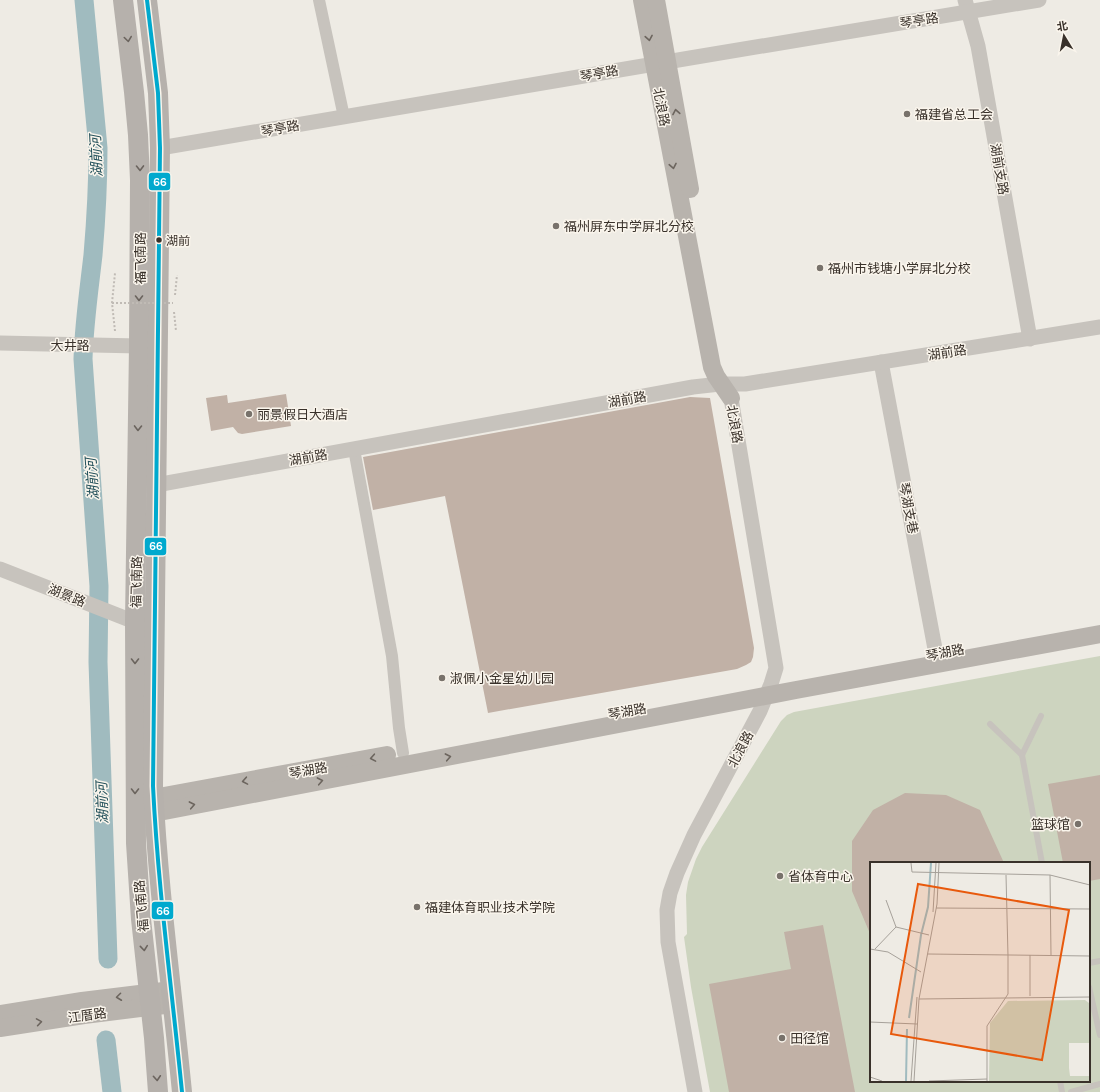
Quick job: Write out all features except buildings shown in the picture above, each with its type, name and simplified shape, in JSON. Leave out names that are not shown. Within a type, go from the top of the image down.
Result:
[{"type":"main road","name":"福飞南路","points":[[123,0],[140,158],[135,622],[136,843],[141,919],[158,1092]]},
{"type":"main road","name":"福飞南路","points":[[147,0],[158,93],[160,148],[153,634],[154,805],[182,1092]]},
{"type":"main road","name":"北浪路","points":[[642,0],[660,63],[726,388]]},
{"type":"main road","name":"北浪路","points":[[656,0],[660,63]]},
{"type":"main road","name":"琴湖路","points":[[154,805],[403,752],[769,690],[936,654],[1100,624]]},
{"type":"main road","points":[[154,805],[769,690],[1100,634]]},
{"type":"main road","name":"江厝路","points":[[0,1028],[173,997]]},
{"type":"main road","name":"江厝路","points":[[0,1014],[82,1001],[150,1000]]},
{"type":"street","points":[[318,0],[344,117]]},
{"type":"street","name":"琴亭路","points":[[160,148],[660,63],[967,6],[1039,0]]},
{"type":"street","name":"湖前支路","points":[[967,6],[978,46],[1030,339]]},
{"type":"street","name":"湖前路","points":[[156,485],[693,387],[726,388],[1100,327]]},
{"type":"street","name":"大井路","points":[[0,344],[139,346]]},
{"type":"street","name":"琴湖支巷","points":[[881,362],[936,654]]},
{"type":"street","name":"北浪路","points":[[695,1092],[671,962],[667,930],[668,902],[677,873],[694,835],[760,711],[776,668],[726,388]]},
{"type":"street","points":[[354,449],[392,656],[403,752]]},
{"type":"street","name":"湖景路","points":[[0,569],[135,622]]},
{"type":"lane","points":[[1022,755],[1041,716]]},
{"type":"lane","points":[[990,724],[1022,755],[1042,862]]},
{"type":"lane","points":[[1090,963],[1100,961]]},
{"type":"lane","points":[[1090,991],[1100,1035]]},
{"type":"lane","points":[[1060,1082],[1062,1092]]},
{"type":"lane","points":[[1070,1092],[1100,1084]]},
{"type":"path","points":[[115,273],[112,303],[115,331]]},
{"type":"path","points":[[174,296],[177,275]]},
{"type":"path","points":[[112,303],[174,303]]},
{"type":"path","points":[[174,310],[176,331]]},
{"type":"green space","name":"省体育中心","points":[[1100,656],[1100,1092],[710,1092],[691,987],[684,937],[687,934],[686,895],[688,882],[702,847],[781,721],[787,715],[794,712]]},
{"type":"waterway","name":"湖前河","points":[[84,0],[98,148],[95,229],[83,359],[99,586],[98,662],[108,959]]},
{"type":"waterway","name":"湖前河","points":[[106,1040],[112,1092]]},
{"type":"transit line","name":"66","points":[[147,0],[158,93],[160,148],[153,786],[162,901],[182,1092]]},
{"type":"place","name":"福建省总工会","points":[[907,114]]},
{"type":"place","name":"福州屏东中学屏北分校","points":[[556,226]]},
{"type":"place","name":"湖前","points":[[159,240]]},
{"type":"place","name":"福州市钱塘小学屏北分校","points":[[820,268]]},
{"type":"place","name":"丽景假日大酒店","points":[[249,414]]},
{"type":"place","name":"淑佩小金星幼儿园","points":[[442,678]]},
{"type":"place","name":"篮球馆","points":[[1078,824]]},
{"type":"place","name":"省体育中心","points":[[780,876]]},
{"type":"place","name":"福建体育职业技术学院","points":[[417,907]]},
{"type":"place","name":"田径馆","points":[[782,1038]]}]
